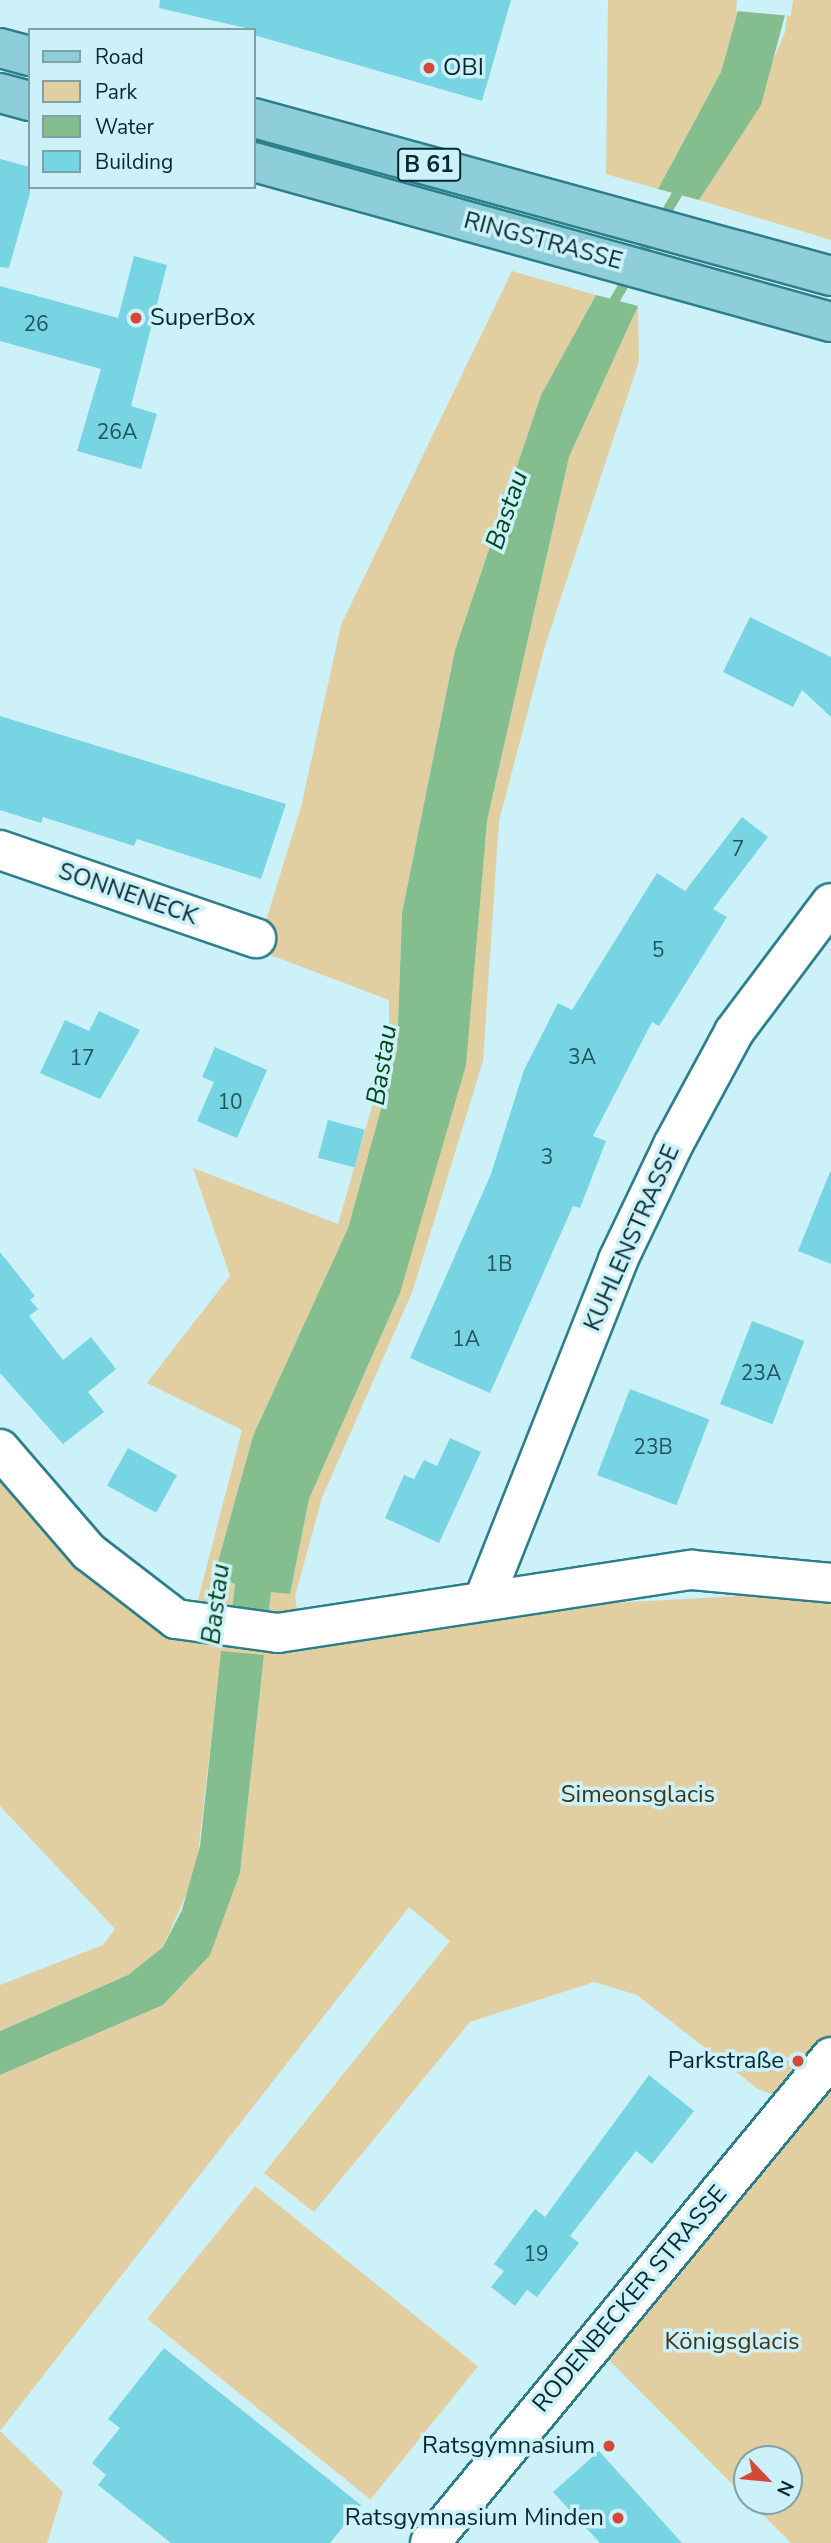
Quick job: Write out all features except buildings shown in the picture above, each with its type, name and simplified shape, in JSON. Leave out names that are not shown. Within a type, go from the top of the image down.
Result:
[{"type":"main road","points":[[0,48],[28,56]]},
{"type":"main road","points":[[0,93],[28,100]]},
{"type":"main road","name":"RINGSTRASSE","points":[[256,119],[831,276]]},
{"type":"main road","name":"RINGSTRASSE","points":[[256,163],[831,322]]},
{"type":"street","name":"SONNENECK","points":[[0,850],[256,938]]},
{"type":"street","name":"KUHLENSTRASSE","points":[[484,1599],[618,1260],[673,1145],[734,1032],[831,903]]},
{"type":"street","points":[[0,1449],[89,1552],[176,1619],[278,1633],[484,1599],[692,1570],[831,1583]]},
{"type":"street","name":"RODENBECKER STRASSE","points":[[430,2543],[831,2057]]},
{"type":"green space","points":[[608,0],[741,0],[721,72],[658,189],[606,174]]},
{"type":"green space","points":[[789,0],[831,0],[831,240],[699,200],[744,128],[785,32]]},
{"type":"green space","points":[[512,271],[596,295],[541,395],[455,650],[402,913],[397,1051],[348,1228],[253,1436],[214,1576],[235,1583],[231,1618],[197,1604],[242,1430],[147,1383],[230,1276],[193,1168],[338,1224],[389,1048],[389,1000],[257,950],[301,807],[341,625]]},
{"type":"green space","name":"Simeonsglacis","points":[[638,306],[639,361],[545,646],[499,821],[483,1061],[413,1290],[322,1498],[295,1596],[298,1620],[814,1592],[831,1605],[831,2543],[791,2543],[763,2515],[803,2515],[803,2445],[733,2445],[733,2485],[598,2349],[797,2103],[758,2089],[637,1995],[594,1982],[470,2022],[314,2212],[264,2173],[450,1941],[409,1907],[0,2431],[0,2075],[163,2005],[240,1873],[264,1655],[221,1652],[196,1872],[163,1947],[128,1975],[0,2031],[0,1985],[103,1945],[115,1929],[0,1806],[0,1440],[163,1627],[268,1621],[271,1591],[290,1594],[309,1499],[400,1293],[477,911],[487,821],[569,457]]},
{"type":"green space","points":[[255,2186],[478,2367],[370,2500],[147,2319]]},
{"type":"green space","points":[[0,2431],[63,2492],[47,2543],[0,2543]]},
{"type":"water","points":[[741,0],[789,0],[761,105],[699,200],[658,189],[721,72]]},
{"type":"water","points":[[596,295],[638,306],[569,457],[487,821],[466,1065],[400,1293],[309,1499],[290,1594],[271,1592],[268,1621],[231,1618],[235,1584],[214,1576],[253,1436],[348,1228],[397,1051],[402,913],[455,650],[541,395]]},
{"type":"water","points":[[221,1651],[264,1655],[240,1873],[210,1955],[163,2005],[0,2075],[0,2031],[128,1975],[163,1947],[182,1910],[200,1846]]},
{"type":"pier","points":[[737,0],[793,0],[791,16],[736,11]]},
{"type":"waterway","name":"Bastau","points":[[609,310],[684,182]]},
{"type":"place","name":"OBI","points":[[429,68]]},
{"type":"place","name":"SuperBox","points":[[136,318]]},
{"type":"place","name":"Parkstraße","points":[[798,2061]]},
{"type":"place","name":"Ratsgymnasium","points":[[609,2446]]},
{"type":"place","name":"Ratsgymnasium Minden","points":[[618,2518]]},
{"type":"park label","name":"Königsglacis","points":[[732,2342]]}]
